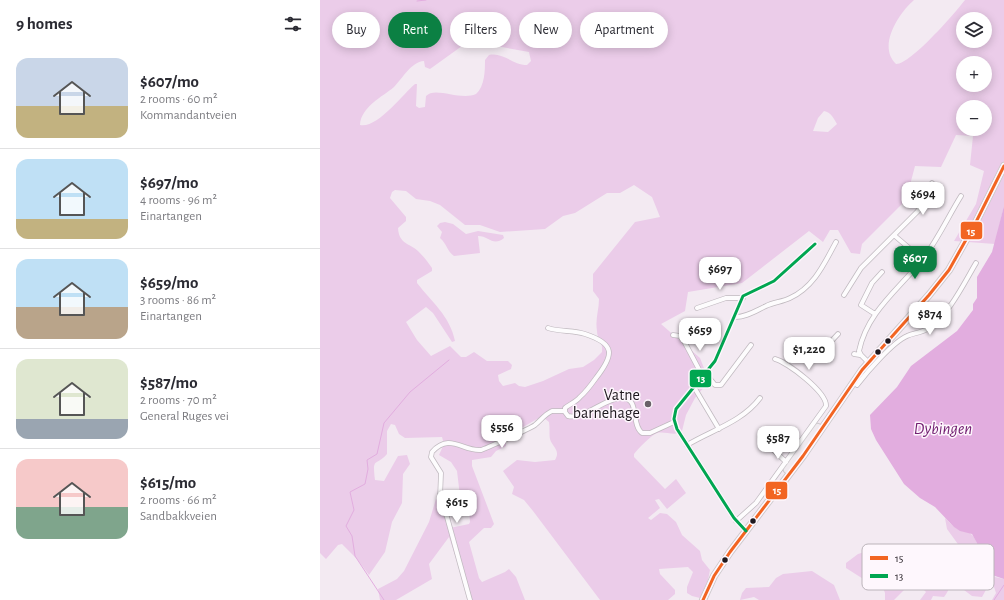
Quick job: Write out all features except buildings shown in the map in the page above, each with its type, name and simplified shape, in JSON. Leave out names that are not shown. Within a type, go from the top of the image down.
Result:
[{"type":"main road","points":[[703,600],[717,572],[774,492],[796,458],[834,410],[868,362],[929,295],[955,260],[1004,166]]},
{"type":"street","points":[[844,295],[861,268],[918,211],[923,194],[932,183]]},
{"type":"street","points":[[860,355],[862,341],[875,314],[932,246],[961,196]]},
{"type":"street","points":[[894,236],[922,259]]},
{"type":"street","points":[[734,317],[742,316],[770,304],[788,299],[801,291],[817,275],[836,242]]},
{"type":"street","points":[[697,308],[726,298],[743,298],[774,281],[815,244]]},
{"type":"street","points":[[857,385],[883,355],[906,336],[927,329],[940,318],[951,304],[976,263]]},
{"type":"street","points":[[875,314],[861,305],[872,284],[882,272]]},
{"type":"street","points":[[743,298],[715,361],[678,406],[674,414],[674,422],[736,521],[746,531]]},
{"type":"street","points":[[899,327],[906,336]]},
{"type":"street","points":[[548,328],[577,332],[591,336],[604,343],[609,354],[609,361],[605,367],[581,397],[568,406],[565,411]]},
{"type":"street","points":[[824,349],[838,334]]},
{"type":"street","points":[[673,335],[680,336],[704,376],[715,385],[721,385],[750,345]]},
{"type":"street","points":[[854,354],[860,355],[868,362]]},
{"type":"street","points":[[736,521],[753,506],[825,408],[826,402],[822,394],[804,378],[775,358]]},
{"type":"street","points":[[694,387],[719,429]]},
{"type":"street","points":[[565,411],[568,416],[574,417],[614,399],[622,397],[633,403],[636,426],[642,433],[651,432],[674,422]]},
{"type":"street","points":[[687,445],[719,429],[748,411],[760,398]]},
{"type":"street","points":[[470,600],[447,517],[440,498],[440,473],[431,457],[432,452],[438,447],[451,443],[460,444],[474,450],[484,449],[533,426],[552,411],[565,411]]},
{"type":"street","points":[[760,437],[786,462]]},
{"type":"shaded area","points":[[320,0],[914,0],[902,13],[892,30],[889,39],[891,57],[896,64],[903,62],[921,48],[965,0],[1004,0],[1004,206],[995,244],[954,241],[976,204],[984,171],[970,165],[973,136],[992,136],[992,100],[956,100],[956,135],[941,167],[915,166],[906,200],[862,244],[860,254],[851,253],[838,230],[830,230],[823,242],[809,231],[742,283],[688,292],[685,311],[661,324],[700,358],[709,381],[695,398],[686,415],[682,431],[676,434],[657,433],[634,454],[634,457],[665,489],[676,479],[686,493],[667,509],[659,499],[655,500],[660,508],[648,518],[651,520],[660,513],[667,514],[676,522],[682,535],[700,551],[702,560],[710,570],[708,580],[700,598],[687,593],[687,587],[693,572],[688,567],[659,569],[660,574],[675,590],[675,594],[668,600],[600,600],[524,500],[512,494],[514,487],[503,471],[517,460],[535,462],[555,460],[557,457],[557,451],[550,439],[549,422],[543,417],[506,437],[506,446],[496,451],[491,457],[472,460],[472,466],[494,524],[491,528],[484,528],[469,542],[479,578],[482,582],[509,569],[516,577],[525,600],[468,600],[449,537],[429,564],[432,579],[396,600],[380,600],[378,589],[397,579],[404,571],[429,522],[436,499],[440,504],[450,528],[469,524],[470,522],[469,510],[460,496],[457,471],[451,462],[439,455],[444,444],[442,437],[405,438],[399,434],[395,425],[391,424],[387,431],[387,454],[375,465],[375,480],[384,481],[398,456],[407,455],[410,464],[403,474],[402,503],[392,522],[385,552],[369,575],[357,559],[342,544],[338,545],[326,559],[320,553]],"holes":[[[450,12],[511,12],[511,48],[507,48],[529,52],[531,61],[527,65],[517,63],[499,55],[489,55],[485,60],[483,82],[476,94],[463,96],[435,92],[430,93],[426,96],[425,107],[419,108],[416,106],[417,84],[415,84],[389,110],[374,122],[367,125],[360,125],[361,119],[368,108],[394,87],[411,67],[424,61],[425,67],[430,69],[459,48],[450,48]],[[824,111],[830,114],[837,124],[828,132],[813,131],[818,118]],[[634,185],[652,197],[660,217],[635,222],[593,274],[593,291],[599,299],[596,322],[597,334],[602,348],[602,352],[594,360],[583,367],[569,369],[543,381],[525,387],[519,386],[515,383],[503,386],[499,381],[498,375],[511,369],[512,365],[508,361],[487,361],[474,352],[466,357],[461,357],[450,346],[431,356],[417,340],[406,322],[426,307],[433,313],[452,342],[455,341],[453,332],[444,316],[417,283],[417,280],[432,271],[432,268],[415,248],[402,240],[400,237],[398,228],[406,221],[406,217],[390,198],[392,192],[395,190],[406,191],[416,199],[430,201],[440,205],[465,225],[480,225],[500,232],[545,229],[563,216],[575,213],[607,193],[620,193]]]},
{"type":"shaded area","points":[[445,222],[453,224],[466,234],[478,231],[503,235],[504,238],[494,241],[478,236],[480,253],[454,256],[440,238],[442,232],[437,226],[440,223]]},
{"type":"shaded area","points":[[945,518],[956,528],[969,532],[978,544],[958,544],[947,529]]},
{"type":"shaded area","points":[[862,553],[862,578],[846,568],[846,563]]},
{"type":"shaded area","points":[[812,571],[834,585],[840,600],[759,600],[754,597],[740,600],[742,593],[746,588],[769,587],[776,578],[783,574]]},
{"type":"shaded area","points":[[994,575],[995,577],[1004,579],[1004,600],[992,600],[996,593],[994,587]]},
{"type":"shaded area","points":[[884,590],[904,590],[894,600],[885,600]]},
{"type":"shaded area","points":[[924,590],[948,590],[944,597],[933,596],[931,600],[920,600],[926,592]]},
{"type":"shaded area","points":[[964,590],[986,590],[982,597],[972,596]]},
{"type":"water","name":"Dybingen","points":[[1004,206],[1004,579],[994,576],[994,544],[977,544],[972,534],[960,531],[954,527],[935,507],[920,498],[904,484],[876,440],[871,429],[870,415],[897,387],[911,366],[957,331],[973,310],[973,304],[977,298],[977,277],[992,252]]},
{"type":"waterway","points":[[417,1],[426,0]]},
{"type":"waterway","points":[[384,600],[355,556],[352,536],[346,526],[354,510],[350,492],[365,484],[368,469],[367,460],[377,454],[384,423],[410,392],[449,360]]},
{"type":"waterway","points":[[994,600],[1004,585]]},
{"type":"transit line","name":"15","points":[[703,600],[714,576],[730,552],[803,456],[862,370],[929,295],[949,270],[976,222],[1004,166]]},
{"type":"transit line","name":"13","points":[[746,531],[734,518],[677,429],[674,419],[676,409],[715,361],[743,296],[774,281],[815,244]]},
{"type":"place","name":"Vatne barnehage","points":[[648,404]]}]
